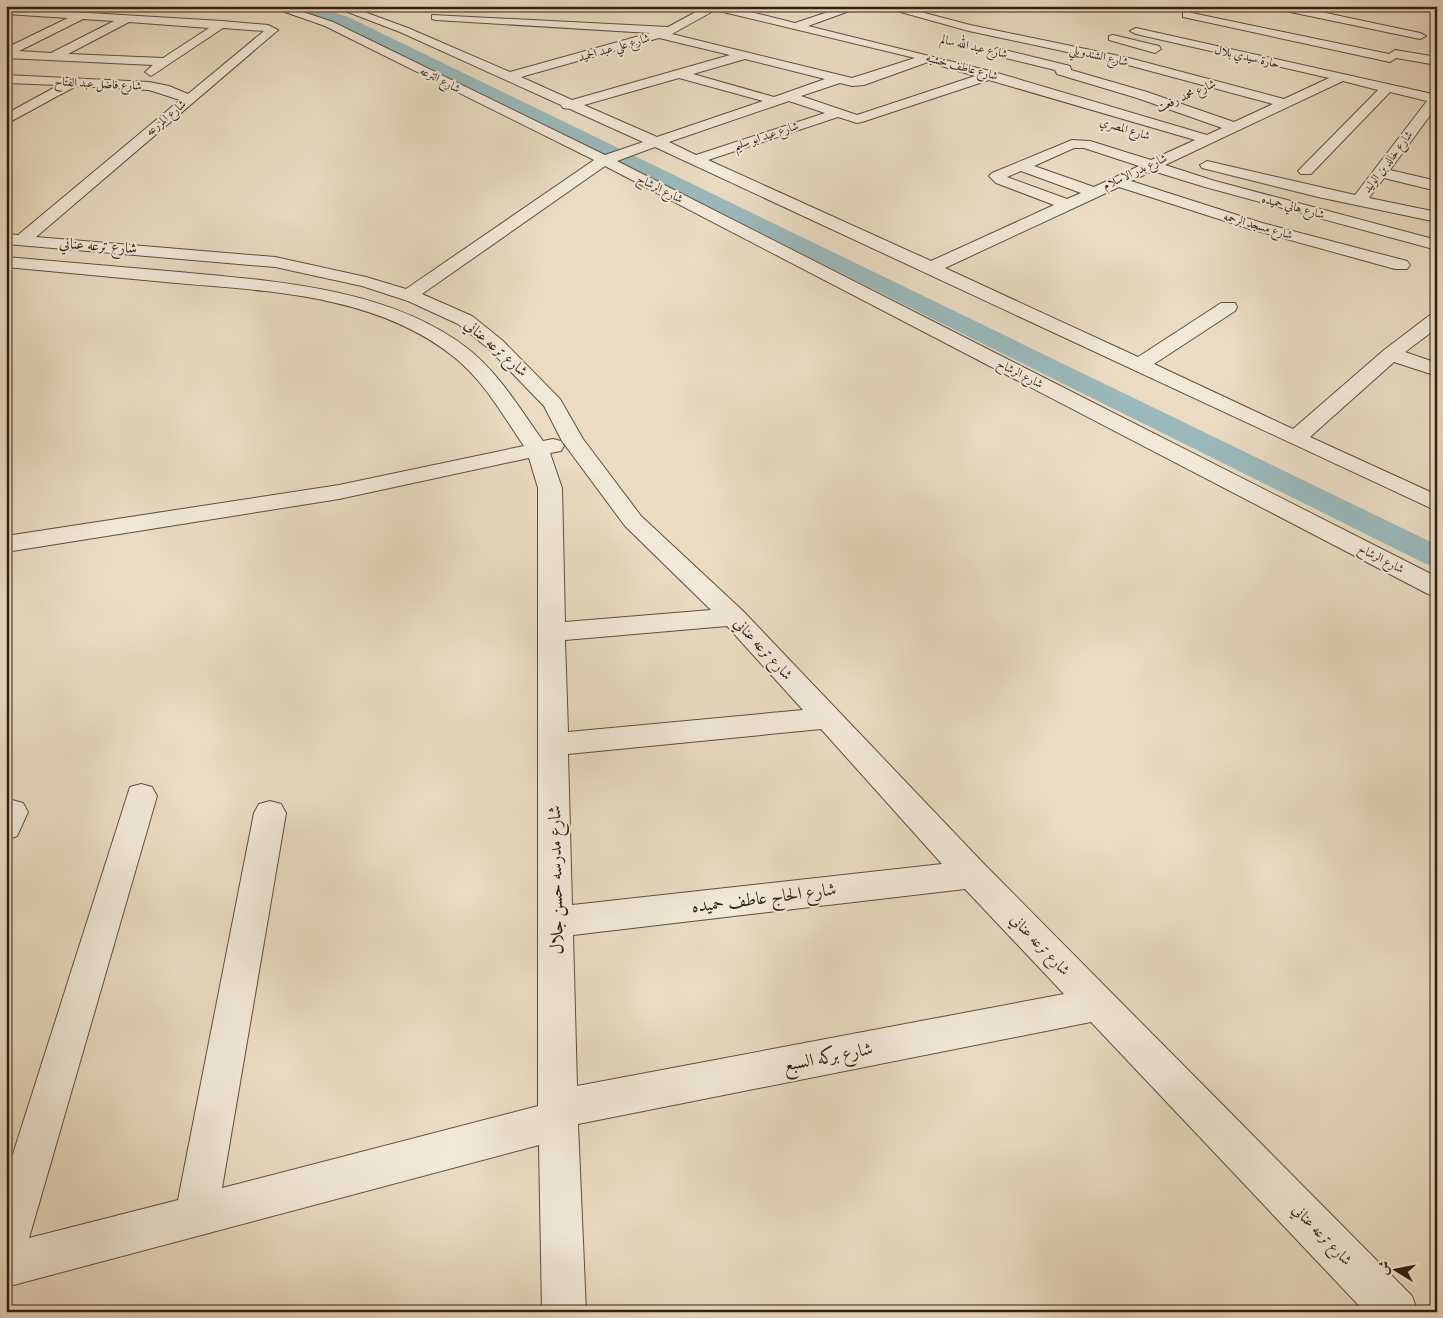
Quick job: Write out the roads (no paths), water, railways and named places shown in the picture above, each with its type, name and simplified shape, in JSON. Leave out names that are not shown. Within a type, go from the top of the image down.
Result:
[{"type":"street","name":"شارع الترعه","points":[[273,6],[329,24],[609,158]]},
{"type":"street","name":"شارع الترعه","points":[[337,6],[404,30],[568,105],[646,144]]},
{"type":"street","points":[[404,30],[423,25],[450,6]]},
{"type":"street","name":"شارع عاطف خشبه","points":[[715,6],[845,36],[1026,84],[1137,118],[1198,143]]},
{"type":"street","name":"شارع علي عبد الحميد","points":[[508,78],[689,20],[715,6]]},
{"type":"street","points":[[797,26],[858,6]]},
{"type":"street","name":"شارع الشندويلي","points":[[884,6],[1146,66],[1285,103]]},
{"type":"street","points":[[1276,6],[1426,30]]},
{"type":"street","points":[[1325,6],[1426,30]]},
{"type":"street","points":[[1212,8],[1183,17],[1437,61]]},
{"type":"street","points":[[755,16],[773,9]]},
{"type":"street","points":[[6,11],[65,15],[82,11],[128,18],[222,24]]},
{"type":"street","points":[[6,53],[82,11]]},
{"type":"street","points":[[492,20],[502,11]]},
{"type":"street","points":[[542,23],[555,11]]},
{"type":"street","points":[[889,22],[913,14]]},
{"type":"street","points":[[436,17],[666,28],[746,56],[838,79],[858,82],[928,58]]},
{"type":"street","points":[[53,56],[88,41],[128,18]]},
{"type":"street","points":[[154,30],[170,21]]},
{"type":"street","points":[[131,85],[222,24]]},
{"type":"street","name":"شارع المزرعه","points":[[11,247],[272,30],[268,28],[222,24]]},
{"type":"street","points":[[1075,50],[1160,24],[1306,57]]},
{"type":"street","points":[[790,40],[815,30]]},
{"type":"street","points":[[845,36],[863,30]]},
{"type":"street","points":[[1316,30],[1396,53]]},
{"type":"street","points":[[1359,81],[1426,30]]},
{"type":"street","name":"حارة سيدي بلال","points":[[1136,31],[1340,78],[1431,95]]},
{"type":"street","points":[[36,38],[88,41]]},
{"type":"street","points":[[1104,41],[1166,56],[1146,66]]},
{"type":"street","points":[[1026,84],[1123,48]]},
{"type":"street","name":"شارع عبد الله سالم","points":[[983,49],[1064,70],[1234,127]]},
{"type":"street","points":[[103,59],[120,50]]},
{"type":"street","points":[[568,105],[765,50]]},
{"type":"street","points":[[6,53],[164,62]]},
{"type":"street","points":[[730,88],[790,67]]},
{"type":"street","points":[[679,74],[768,98]]},
{"type":"street","name":"شارع محمد رفعت","points":[[1137,118],[1236,74]]},
{"type":"street","points":[[788,96],[857,119],[990,75]]},
{"type":"street","name":"شارع بدر الاسلام","points":[[931,268],[1340,78]]},
{"type":"street","points":[[6,87],[13,79]]},
{"type":"street","name":"شارع فاضل عبد الفتاح","points":[[13,79],[160,88],[188,99]]},
{"type":"street","points":[[409,295],[609,158],[838,79]]},
{"type":"street","points":[[6,120],[73,83]]},
{"type":"street","points":[[1290,88],[1308,92]]},
{"type":"street","points":[[1306,171],[1387,88]]},
{"type":"street","name":"شارع خالد بن الوليد","points":[[1359,200],[1431,95]]},
{"type":"street","name":"شارع عيد ابو سليم","points":[[694,160],[837,113]]},
{"type":"street","name":"شارع المصري","points":[[1091,119],[1198,143]]},
{"type":"street","name":"شارع هاني حميده","points":[[1061,135],[1080,144],[1150,166],[1291,207],[1437,245]]},
{"type":"street","points":[[1198,143],[1225,150]]},
{"type":"street","points":[[646,144],[694,160],[1297,437],[1437,504]]},
{"type":"street","points":[[1068,205],[997,178],[1072,144],[1080,144]]},
{"type":"street","points":[[1171,156],[1437,217]]},
{"type":"street","name":"شارع الرشاح","points":[[609,158],[1437,588]]},
{"type":"street","points":[[1020,166],[1094,192]]},
{"type":"street","points":[[1288,166],[1324,175]]},
{"type":"street","points":[[1380,172],[1437,186]]},
{"type":"street","name":"شارع مسجد الرحمه","points":[[1117,181],[1256,226],[1401,265]]},
{"type":"street","points":[[1351,182],[1369,187]]},
{"type":"street","points":[[35,264],[63,243]]},
{"type":"street","name":"شارع ترعه عناني","points":[[11,247],[63,243],[276,262],[356,280],[409,295],[440,307],[465,320],[495,344],[554,403],[573,441],[633,521],[734,617],[972,874],[1396,1312]]},
{"type":"street","name":"شارع ترعه عناني","points":[[11,247],[35,264],[282,287],[354,302],[398,318],[431,333],[452,347],[485,374],[538,450]]},
{"type":"street","points":[[1140,365],[1228,306]]},
{"type":"street","points":[[1297,437],[1391,354],[1437,320]]},
{"type":"street","points":[[1391,354],[1437,370]]},
{"type":"street","points":[[6,544],[339,492],[573,441]]},
{"type":"street","name":"شارع مدرسه حسن جلال","points":[[538,450],[550,488],[559,1114],[564,1312]]},
{"type":"street","points":[[552,632],[734,617]]},
{"type":"street","points":[[554,744],[827,718]]},
{"type":"street","points":[[6,1246],[141,796]]},
{"type":"street","points":[[196,1216],[270,813]]},
{"type":"street","name":"شارع الحاج عاطف حميده","points":[[556,922],[972,874]]},
{"type":"street","name":"شارع بركه السبع","points":[[6,1266],[196,1216],[559,1114],[1098,1004]]},
{"type":"waterway","points":[[300,6],[343,20],[1437,557]]}]
